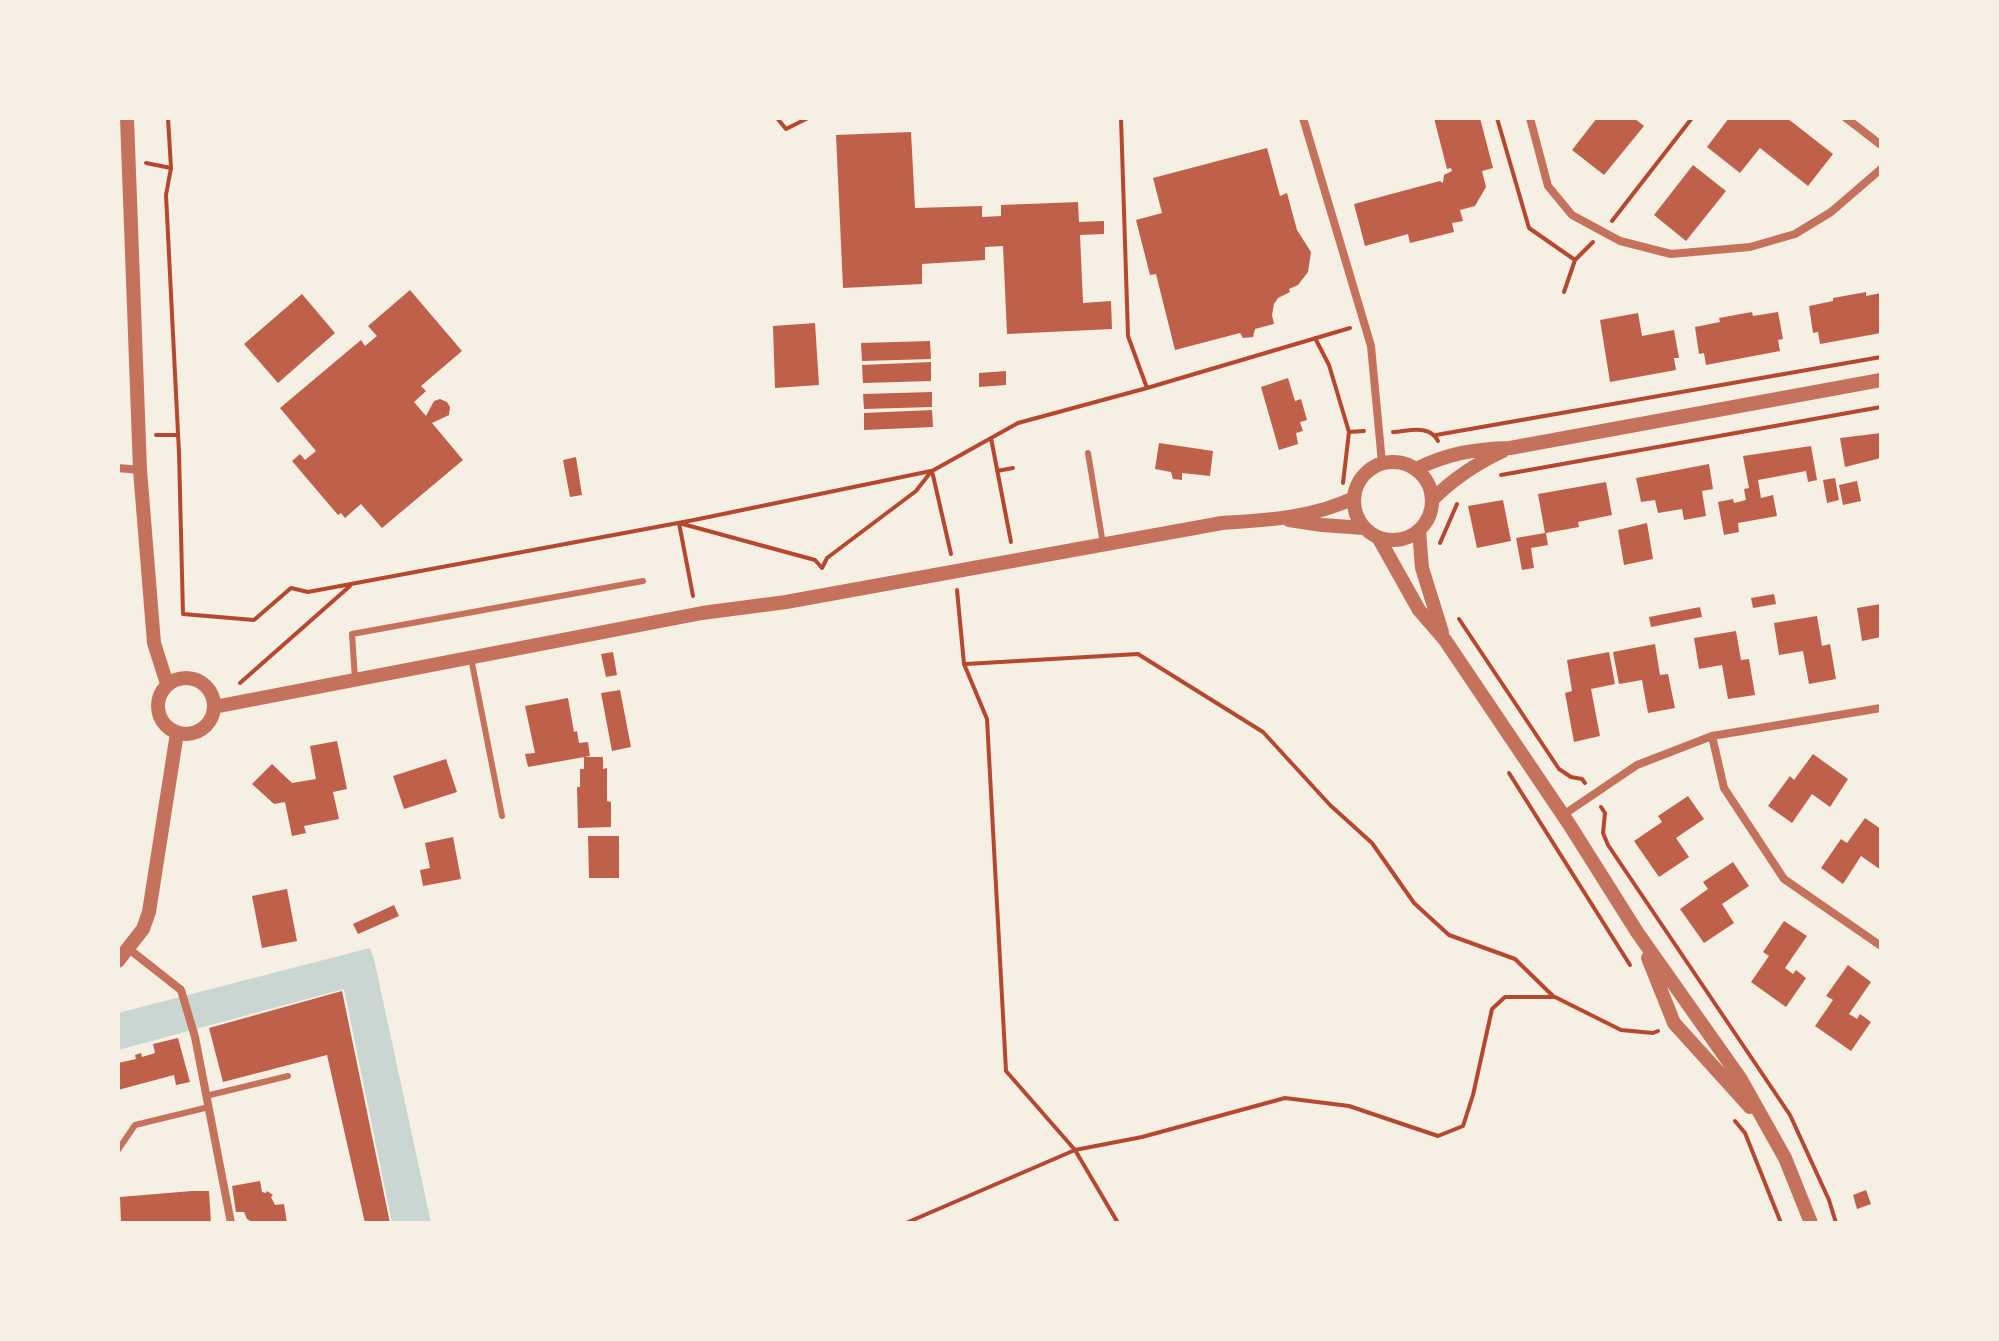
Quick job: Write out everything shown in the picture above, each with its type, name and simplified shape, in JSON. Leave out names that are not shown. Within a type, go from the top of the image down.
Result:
[{"type":"street","points":[[127,118],[140,470],[154,643],[167,684]]},
{"type":"street","points":[[1303,118],[1371,346],[1382,463]]},
{"type":"street","points":[[1530,118],[1548,186],[1572,215],[1628,244],[1671,254],[1750,247],[1795,234],[1831,212],[1881,169]]},
{"type":"street","points":[[1846,118],[1881,145]]},
{"type":"street","points":[[1416,469],[1444,455],[1510,448],[1881,380]]},
{"type":"street","points":[[1432,500],[1473,465],[1510,448]]},
{"type":"street","points":[[1399,462],[1416,469],[1428,482],[1432,500],[1429,517],[1419,530],[1392,540],[1378,537],[1364,528],[1356,514],[1354,498],[1358,483],[1368,470],[1382,463],[1399,462]]},
{"type":"street","points":[[118,468],[140,470]]},
{"type":"street","points":[[214,707],[702,613],[786,602],[1222,523],[1281,519],[1322,510],[1354,498]]},
{"type":"street","points":[[1281,519],[1364,528]]},
{"type":"street","points":[[1419,530],[1422,568],[1445,640]]},
{"type":"street","points":[[1378,537],[1419,610],[1445,640],[1563,815],[1637,932],[1740,1078],[1785,1158],[1811,1223]]},
{"type":"street","points":[[185,678],[202,683],[209,689],[214,707],[202,729],[194,733],[177,733],[163,723],[157,707],[167,684],[185,678]]},
{"type":"street","points":[[1563,815],[1637,765],[1712,736],[1881,708]]},
{"type":"street","points":[[118,961],[143,929],[149,912],[177,733]]},
{"type":"street","points":[[1712,736],[1724,788],[1784,879],[1881,946]]},
{"type":"street","points":[[1637,932],[1674,1023],[1762,1119]]},
{"type":"street","points":[[129,949],[181,990],[195,1037],[231,1223]]},
{"type":"lane","points":[[1088,453],[1103,544]]},
{"type":"lane","points":[[355,680],[352,634],[643,581]]},
{"type":"lane","points":[[471,657],[502,816]]},
{"type":"lane","points":[[206,1096],[288,1076]]},
{"type":"lane","points":[[118,1150],[135,1125],[209,1107]]},
{"type":"path","points":[[168,118],[171,168],[166,195],[179,453],[183,614],[254,620],[291,588],[308,592],[352,584],[679,523],[932,471],[1018,423],[1364,324]]},
{"type":"path","points":[[777,118],[786,129],[808,118]]},
{"type":"path","points":[[1121,118],[1128,336],[1147,388]]},
{"type":"path","points":[[1497,118],[1529,228],[1575,260]]},
{"type":"path","points":[[1564,292],[1575,260],[1603,233],[1692,118]]},
{"type":"path","points":[[1315,338],[1329,365],[1349,432],[1345,480],[1339,492],[1332,498],[1322,500],[1322,510]]},
{"type":"path","points":[[1349,432],[1427,430],[1436,435],[1881,357]]},
{"type":"path","points":[[1490,477],[1881,407]]},
{"type":"path","points":[[1436,435],[1444,455]]},
{"type":"path","points":[[991,438],[1011,545]]},
{"type":"path","points":[[997,471],[1013,468]]},
{"type":"path","points":[[679,523],[815,560],[822,568],[827,558],[916,491],[932,471]]},
{"type":"path","points":[[932,471],[955,571],[964,664],[987,719],[1006,1071],[1075,1150],[1118,1223]]},
{"type":"path","points":[[1439,546],[1458,501],[1456,481]]},
{"type":"path","points":[[679,523],[692,594],[702,613]]},
{"type":"path","points":[[234,704],[230,692],[352,584]]},
{"type":"path","points":[[1459,618],[1559,769],[1564,774],[1582,779],[1605,813],[1603,833],[1608,845],[1790,1115],[1829,1200],[1836,1223]]},
{"type":"path","points":[[964,664],[1138,654],[1263,732],[1330,805],[1372,843],[1414,903],[1449,935],[1515,959],[1555,997],[1621,1030],[1653,1033],[1674,1023]]},
{"type":"path","points":[[1502,762],[1634,973]]},
{"type":"path","points":[[906,1223],[1075,1150],[1142,1137],[1285,1098],[1349,1106],[1438,1136],[1463,1126],[1492,1009],[1505,997],[1555,997]]},
{"type":"path","points":[[1727,1110],[1745,1133],[1781,1223]]},
{"type":"shaded area","points":[[370,948],[431,1223],[392,1223],[344,989],[118,1050],[118,1013]]},
{"type":"building","points":[[1434,118],[1480,118],[1493,168],[1482,171],[1486,187],[1475,206],[1460,210],[1463,221],[1452,223],[1454,232],[1410,243],[1408,234],[1365,246],[1354,204],[1440,181],[1443,183],[1444,175],[1452,171],[1451,168],[1447,169]]},
{"type":"building","points":[[1597,118],[1634,118],[1644,126],[1604,175],[1572,150]]},
{"type":"building","points":[[1729,118],[1787,118],[1833,154],[1808,186],[1760,148],[1740,173],[1707,147]]},
{"type":"building","points":[[911,132],[915,208],[982,206],[982,217],[1001,216],[1001,205],[1078,202],[1079,222],[1104,221],[1104,234],[1080,235],[1083,303],[1111,301],[1112,329],[1007,334],[1003,246],[985,247],[985,260],[922,264],[922,284],[843,288],[836,135]]},
{"type":"building","points":[[1267,148],[1280,196],[1287,193],[1297,230],[1311,252],[1308,272],[1298,285],[1289,289],[1290,292],[1274,304],[1274,324],[1255,329],[1253,337],[1243,338],[1240,333],[1175,350],[1156,274],[1150,275],[1136,220],[1162,213],[1153,178]]},
{"type":"building","points":[[1693,165],[1726,191],[1686,241],[1654,215]]},
{"type":"building","points":[[410,290],[462,351],[421,386],[426,391],[414,402],[426,416],[434,401],[440,399],[447,402],[449,415],[432,423],[463,460],[382,528],[361,504],[345,518],[341,513],[338,515],[292,461],[300,454],[305,460],[316,451],[280,408],[361,340],[365,346],[377,336],[368,326]]},
{"type":"building","points":[[1866,292],[1866,296],[1881,293],[1881,333],[1820,344],[1818,332],[1813,333],[1809,306]]},
{"type":"building","points":[[302,294],[335,333],[278,383],[244,344]]},
{"type":"building","points":[[1752,312],[1753,316],[1778,312],[1783,339],[1778,340],[1780,351],[1706,365],[1704,353],[1699,354],[1695,327],[1720,322],[1719,318]]},
{"type":"building","points":[[1638,313],[1642,336],[1674,330],[1679,358],[1674,358],[1676,370],[1610,382],[1600,320]]},
{"type":"building","points":[[815,323],[819,385],[775,388],[773,326]]},
{"type":"building","points":[[930,341],[931,359],[862,361],[861,343]]},
{"type":"building","points":[[931,362],[931,381],[863,383],[862,365]]},
{"type":"building","points":[[1006,371],[1006,385],[979,387],[979,373]]},
{"type":"building","points":[[1288,378],[1295,401],[1301,399],[1307,420],[1300,422],[1303,431],[1296,433],[1298,444],[1279,450],[1261,387]]},
{"type":"building","points":[[932,392],[932,407],[864,409],[863,394]]},
{"type":"building","points":[[932,410],[933,427],[864,430],[864,413]]},
{"type":"building","points":[[1881,433],[1881,458],[1845,467],[1840,438]]},
{"type":"building","points":[[1159,443],[1213,451],[1210,476],[1182,473],[1182,480],[1173,479],[1171,472],[1155,469]]},
{"type":"building","points":[[1811,446],[1817,480],[1808,482],[1806,471],[1758,480],[1761,498],[1773,495],[1777,516],[1738,523],[1739,532],[1724,535],[1718,502],[1746,500],[1744,489],[1749,488],[1743,456]]},
{"type":"building","points":[[576,457],[582,495],[570,497],[563,460]]},
{"type":"building","points":[[1709,464],[1713,489],[1702,491],[1706,516],[1684,520],[1682,509],[1658,513],[1655,500],[1641,502],[1636,478]]},
{"type":"building","points":[[1835,478],[1839,500],[1827,503],[1823,480]]},
{"type":"building","points":[[1857,481],[1861,501],[1843,505],[1839,485]]},
{"type":"building","points":[[1606,482],[1612,515],[1578,522],[1579,527],[1546,533],[1548,545],[1531,548],[1534,568],[1522,570],[1516,538],[1545,533],[1538,494]]},
{"type":"building","points":[[1503,500],[1511,541],[1477,548],[1468,506]]},
{"type":"building","points":[[1647,523],[1653,559],[1624,565],[1618,530]]},
{"type":"building","points":[[1774,594],[1776,604],[1753,608],[1751,598]]},
{"type":"building","points":[[1881,604],[1881,637],[1862,641],[1857,608]]},
{"type":"building","points":[[1700,607],[1702,617],[1651,627],[1649,617]]},
{"type":"building","points":[[1817,616],[1822,646],[1830,644],[1836,679],[1809,684],[1803,651],[1779,655],[1774,623]]},
{"type":"building","points":[[1736,631],[1741,660],[1749,659],[1755,695],[1728,699],[1722,665],[1699,669],[1694,638]]},
{"type":"building","points":[[1655,644],[1660,675],[1668,674],[1675,708],[1648,713],[1642,680],[1619,684],[1613,652]]},
{"type":"building","points":[[613,652],[617,675],[606,677],[601,654]]},
{"type":"building","points":[[1609,652],[1615,684],[1591,689],[1600,736],[1574,742],[1565,693],[1572,691],[1567,660]]},
{"type":"building","points":[[620,690],[631,747],[612,751],[601,693]]},
{"type":"building","points":[[568,698],[574,732],[577,731],[579,743],[588,742],[590,756],[528,767],[525,754],[535,753],[525,706]]},
{"type":"building","points":[[337,741],[347,789],[333,792],[339,819],[304,826],[306,833],[292,836],[285,802],[274,804],[252,784],[272,764],[292,783],[316,779],[310,746]]},
{"type":"building","points":[[1813,754],[1848,779],[1830,807],[1812,794],[1792,823],[1768,806],[1790,776],[1794,780]]},
{"type":"building","points":[[584,757],[603,757],[603,769],[607,768],[607,801],[611,802],[611,827],[578,828],[577,787],[580,787]]},
{"type":"building","points":[[446,759],[457,792],[404,809],[393,776]]},
{"type":"building","points":[[1688,796],[1704,819],[1676,838],[1689,857],[1659,877],[1634,841],[1662,822],[1658,816]]},
{"type":"building","points":[[1865,818],[1881,829],[1881,870],[1861,856],[1843,884],[1821,868],[1841,839],[1847,843]]},
{"type":"building","points":[[588,836],[619,836],[619,878],[589,878]]},
{"type":"building","points":[[453,837],[461,879],[423,886],[420,870],[430,868],[425,843]]},
{"type":"building","points":[[1733,862],[1749,886],[1722,904],[1734,923],[1704,943],[1680,909],[1708,889],[1703,882]]},
{"type":"building","points":[[287,889],[297,941],[262,948],[252,896]]},
{"type":"building","points":[[394,905],[399,916],[358,934],[353,924]]},
{"type":"building","points":[[1784,921],[1807,936],[1785,968],[1793,974],[1796,970],[1806,978],[1786,1007],[1751,982],[1769,956],[1763,952]]},
{"type":"building","points":[[1848,965],[1871,982],[1849,1014],[1857,1019],[1860,1014],[1871,1022],[1851,1051],[1815,1026],[1833,1000],[1826,996]]},
{"type":"building","points":[[342,991],[390,1223],[365,1223],[327,1055],[223,1082],[209,1028]]},
{"type":"building","points":[[178,1038],[190,1082],[176,1085],[174,1075],[118,1090],[118,1063],[136,1059],[135,1055],[141,1053],[142,1057],[155,1053],[153,1044]]},
{"type":"building","points":[[260,1181],[262,1192],[273,1195],[275,1205],[284,1204],[287,1223],[254,1223],[247,1219],[244,1212],[236,1212],[232,1186]]},
{"type":"building","points":[[1866,1190],[1871,1204],[1857,1209],[1853,1195]]},
{"type":"building","points":[[209,1191],[211,1223],[121,1223],[120,1197]]}]
